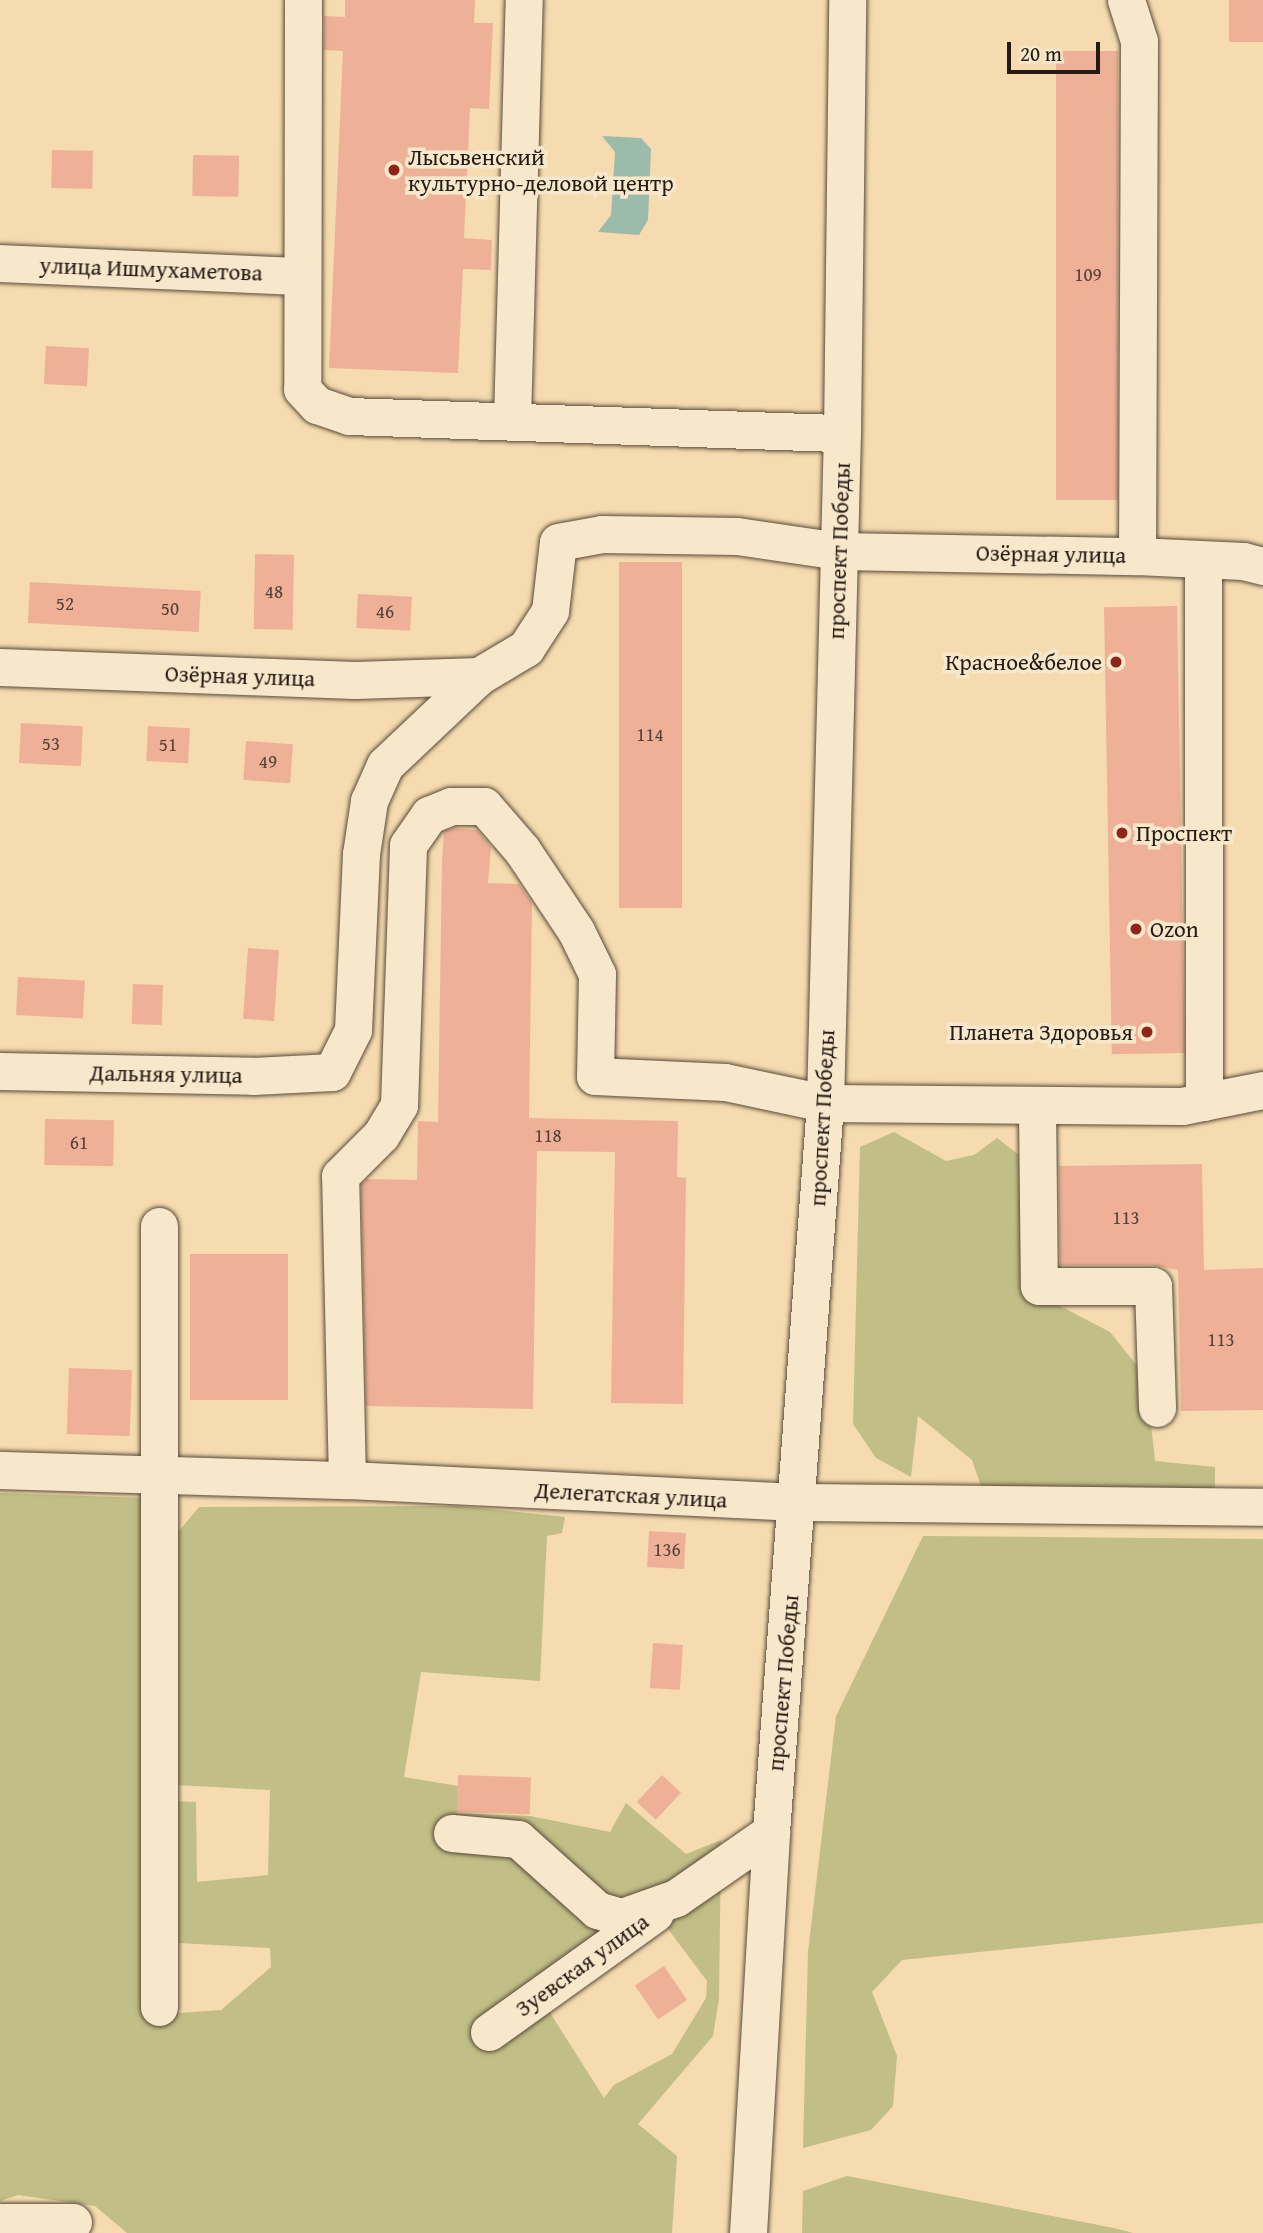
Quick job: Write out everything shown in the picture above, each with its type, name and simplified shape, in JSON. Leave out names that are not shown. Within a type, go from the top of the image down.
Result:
[{"type":"street","points":[[303,0],[302,388],[317,405],[349,416],[842,433]]},
{"type":"street","points":[[512,420],[524,0]]},
{"type":"street","points":[[1126,0],[1139,41],[1137,556]]},
{"type":"street","name":"проспект Победы","points":[[748,2233],[771,1832],[798,1502],[825,1102],[842,433],[840,9]]},
{"type":"street","name":"улица Ишмухаметова","points":[[0,263],[302,276]]},
{"type":"street","name":"Озёрная улица","points":[[0,667],[355,680],[479,676],[526,648],[550,611],[558,541],[602,534],[737,536],[839,551],[1137,556],[1243,561],[1263,566]]},
{"type":"street","points":[[1203,561],[1204,1102]]},
{"type":"street","name":"Дальняя улица","points":[[0,1071],[253,1076],[332,1072],[353,1030],[361,854],[369,801],[384,765],[479,676]]},
{"type":"street","points":[[347,1480],[340,1176],[381,1135],[399,1105],[408,845],[429,815],[451,806],[484,806],[522,850],[576,931],[597,974],[595,1076],[724,1082],[825,1102],[1182,1106],[1263,1090]]},
{"type":"street","points":[[1037,1105],[1039,1286],[1153,1286],[1157,1408]]},
{"type":"street","points":[[159,1226],[159,2007]]},
{"type":"street","name":"Делегатская улица","points":[[0,1470],[347,1480],[798,1502],[1263,1507]]},
{"type":"street","name":"Зуевская улица","points":[[489,2032],[771,1832]]},
{"type":"street","name":"Зуевская улица","points":[[452,1833],[518,1839],[597,1909],[622,1917],[676,1898]]},
{"type":"street","points":[[0,2222],[73,2222]]},
{"type":"shaded area","points":[[602,136],[641,138],[651,149],[648,220],[639,235],[598,232],[611,215],[615,152]]},
{"type":"shaded area","points":[[894,1132],[946,1161],[974,1155],[997,1138],[1019,1155],[1022,1286],[1110,1332],[1146,1377],[1155,1461],[1215,1467],[1215,1493],[982,1489],[972,1460],[918,1416],[911,1477],[876,1458],[853,1424],[860,1147]]},
{"type":"shaded area","points":[[0,1493],[145,1498],[151,2015],[221,2010],[271,1967],[270,1948],[178,1943],[173,1801],[196,1802],[197,1882],[268,1875],[270,1790],[175,1785],[168,1544],[199,1507],[460,1506],[565,1517],[562,1533],[547,1536],[540,1681],[421,1672],[404,1777],[458,1786],[457,1813],[530,1816],[610,1832],[626,1803],[686,1854],[721,1840],[719,1999],[713,2036],[638,2124],[677,2156],[672,2233],[127,2233],[95,2206],[18,2195],[0,2201]],"holes":[[[665,1925],[707,1981],[706,1998],[672,2054],[614,2085],[604,2098],[547,2008]]]},
{"type":"shaded area","points":[[923,1536],[1263,1539],[1263,1923],[902,1960],[872,1992],[897,2056],[893,2106],[871,2130],[803,2148],[808,1952],[836,1716]]},
{"type":"shaded area","points":[[847,2176],[1133,2233],[802,2233],[803,2191]]},
{"type":"building","points":[[345,0],[475,0],[474,23],[493,23],[489,109],[470,108],[464,238],[492,240],[491,270],[463,269],[458,373],[329,368],[343,51],[324,50],[324,16],[345,17]]},
{"type":"building","points":[[1229,0],[1263,0],[1263,42],[1229,42]]},
{"type":"building","points":[[1056,51],[1118,51],[1118,500],[1056,500]]},
{"type":"building","points":[[52,150],[93,151],[92,189],[51,188]]},
{"type":"building","points":[[193,155],[239,156],[238,197],[192,196]]},
{"type":"building","points":[[46,346],[89,348],[87,386],[44,384]]},
{"type":"building","points":[[255,554],[294,555],[293,630],[254,629]]},
{"type":"building","points":[[619,562],[682,562],[682,908],[619,908]]},
{"type":"building","points":[[30,582],[201,591],[199,632],[28,623]]},
{"type":"building","points":[[358,594],[412,597],[410,631],[356,628]]},
{"type":"building","points":[[1177,606],[1185,1053],[1112,1054],[1104,607]]},
{"type":"building","points":[[21,723],[83,726],[81,766],[19,763]]},
{"type":"building","points":[[148,726],[190,728],[188,763],[146,761]]},
{"type":"building","points":[[246,741],[293,744],[290,783],[243,780]]},
{"type":"building","points":[[453,828],[477,830],[491,847],[488,883],[519,884],[532,903],[529,1118],[678,1121],[677,1177],[686,1178],[683,1404],[611,1403],[615,1152],[537,1151],[533,1409],[366,1406],[361,1185],[367,1179],[417,1180],[418,1121],[438,1122],[442,860],[444,831]]},
{"type":"building","points":[[248,948],[279,950],[274,1021],[243,1019]]},
{"type":"building","points":[[18,977],[85,981],[83,1018],[16,1015]]},
{"type":"building","points":[[133,984],[163,985],[162,1025],[132,1024]]},
{"type":"building","points":[[45,1119],[114,1120],[113,1166],[44,1165]]},
{"type":"building","points":[[1202,1164],[1204,1270],[1263,1268],[1263,1410],[1181,1411],[1178,1270],[1153,1265],[1060,1265],[1059,1166]]},
{"type":"building","points":[[190,1254],[288,1254],[288,1400],[190,1400]]},
{"type":"building","points":[[69,1368],[132,1370],[130,1436],[67,1434]]},
{"type":"building","points":[[649,1531],[686,1533],[684,1569],[647,1567]]},
{"type":"building","points":[[653,1643],[683,1645],[680,1690],[650,1688]]},
{"type":"building","points":[[458,1775],[531,1778],[530,1815],[457,1812]]},
{"type":"building","points":[[662,1775],[681,1793],[656,1820],[637,1802]]},
{"type":"building","points":[[664,1966],[687,2000],[658,2020],[635,1986]]},
{"type":"place","name":"Лысьвенский культурно-деловой центр","points":[[394,170]]},
{"type":"place","name":"Красное&белое","points":[[1116,662]]},
{"type":"place","name":"Проспект","points":[[1122,833]]},
{"type":"place","name":"Ozon","points":[[1136,929]]},
{"type":"place","name":"Планета Здоровья","points":[[1147,1032]]}]
